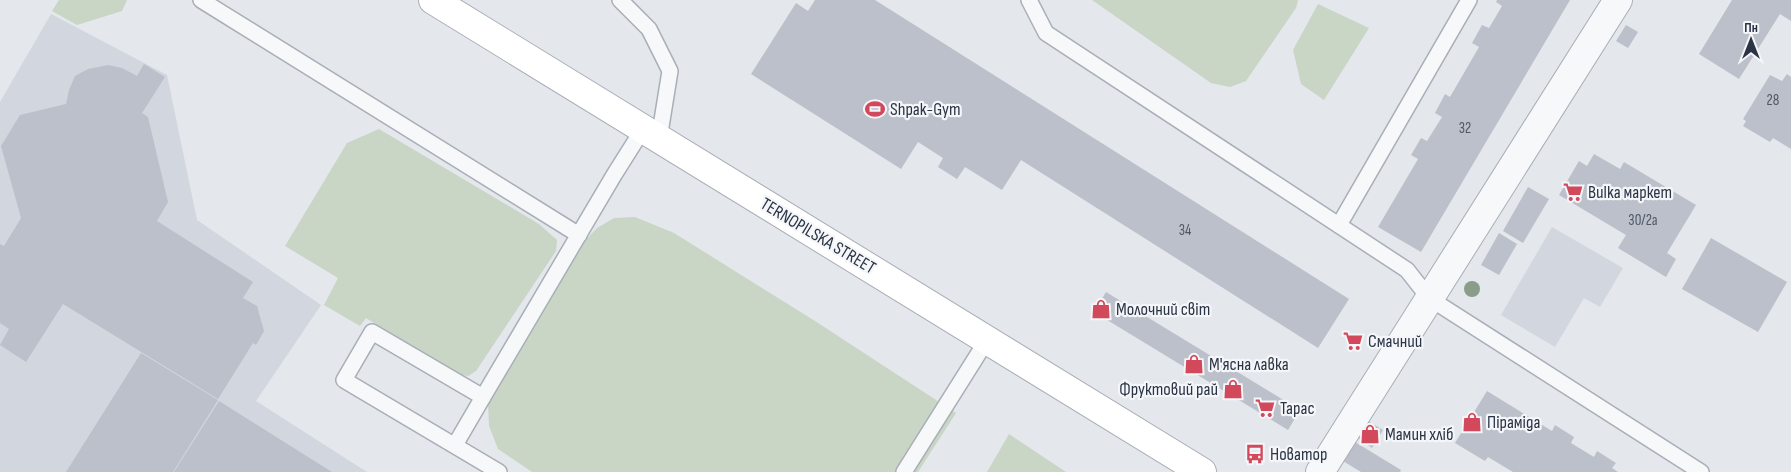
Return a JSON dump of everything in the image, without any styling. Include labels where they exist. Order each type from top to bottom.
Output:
[{"type":"main road","name":"TERNOPILSKA STREET","points":[[433,0],[1202,472]]},
{"type":"street","points":[[1320,472],[1618,0]]},
{"type":"lane","points":[[202,0],[579,235]]},
{"type":"lane","points":[[455,445],[579,235],[651,134],[670,71],[649,29],[620,0]]},
{"type":"lane","points":[[1029,0],[1046,33],[1407,270],[1429,298],[1701,472]]},
{"type":"lane","points":[[1338,225],[1468,0]]},
{"type":"lane","points":[[483,397],[372,332],[344,380],[499,472]]},
{"type":"lane","points":[[904,472],[987,340]]},
{"type":"shaded area","points":[[51,14],[167,75],[197,220],[321,305],[256,401],[367,472],[0,472],[0,102]]},
{"type":"shaded area","points":[[1552,227],[1623,268],[1600,307],[1584,298],[1555,347],[1501,315]]},
{"type":"green space","points":[[59,0],[127,0],[122,11],[77,25],[52,11]]},
{"type":"green space","points":[[1092,0],[1298,0],[1296,8],[1246,81],[1230,87],[1211,83]]},
{"type":"green space","points":[[1318,4],[1369,28],[1324,100],[1301,84],[1293,50]]},
{"type":"green space","points":[[379,129],[539,224],[557,240],[556,251],[476,371],[468,376],[456,374],[366,318],[360,326],[324,305],[338,278],[285,246],[347,143]]},
{"type":"green space","points":[[635,217],[674,233],[815,321],[956,413],[918,472],[532,472],[498,449],[489,426],[488,402],[580,246],[597,228],[614,218]]},
{"type":"green space","points":[[1009,434],[1066,472],[987,472]]},
{"type":"building","points":[[815,0],[875,0],[1349,299],[1318,348],[1021,160],[1002,190],[965,167],[957,179],[938,167],[943,158],[918,142],[901,169],[751,74],[796,3],[808,11]]},
{"type":"building","points":[[1497,0],[1570,0],[1421,252],[1378,227],[1418,159],[1411,155],[1421,138],[1427,141],[1442,117],[1435,113],[1445,94],[1450,97],[1479,47],[1472,43],[1482,25],[1489,28],[1502,6],[1496,2]]},
{"type":"building","points":[[1732,0],[1791,0],[1791,21],[1780,14],[1739,79],[1699,54]]},
{"type":"building","points":[[1626,25],[1638,32],[1628,48],[1616,41]]},
{"type":"building","points":[[144,64],[165,77],[142,113],[148,117],[168,202],[157,221],[253,282],[243,298],[257,306],[264,331],[256,345],[253,343],[218,399],[63,304],[26,362],[0,345],[9,329],[0,323],[0,244],[4,246],[21,218],[1,146],[20,115],[66,104],[75,76],[88,69],[108,65],[122,68],[137,76]]},
{"type":"building","points":[[1787,74],[1791,77],[1791,149],[1773,138],[1770,142],[1743,126],[1746,121],[1743,119],[1770,75],[1782,81]]},
{"type":"building","points":[[1594,154],[1620,169],[1624,162],[1696,205],[1667,253],[1676,259],[1666,277],[1618,248],[1626,235],[1559,195],[1579,161],[1587,166]]},
{"type":"building","points":[[1528,187],[1549,199],[1523,243],[1503,231]]},
{"type":"building","points":[[1499,233],[1517,244],[1499,275],[1481,265]]},
{"type":"building","points":[[1711,238],[1787,282],[1758,332],[1682,289]]},
{"type":"building","points":[[1106,292],[1300,410],[1288,430],[1094,312]]},
{"type":"building","points":[[141,353],[218,400],[173,472],[66,472]]},
{"type":"building","points":[[1487,391],[1552,431],[1555,425],[1574,437],[1571,443],[1594,457],[1597,451],[1616,463],[1612,468],[1618,472],[1513,472],[1488,457],[1485,461],[1455,443]]},
{"type":"building","points":[[219,401],[332,472],[174,472]]},
{"type":"building","points":[[1368,421],[1383,430],[1372,448],[1358,438]]},
{"type":"building","points":[[1355,442],[1401,470],[1400,472],[1361,472],[1343,461]]},
{"type":"place","name":"Shpak-Gym","points":[[875,109]]},
{"type":"place","name":"Bulka маркет","points":[[1573,192]]},
{"type":"place","name":"Молочний світ","points":[[1101,309]]},
{"type":"place","name":"Смачний","points":[[1353,341]]},
{"type":"place","name":"М'ясна лавка","points":[[1194,364]]},
{"type":"place","name":"Фруктовий рай","points":[[1233,389]]},
{"type":"place","name":"Тарас","points":[[1265,408]]},
{"type":"place","name":"Піраміда","points":[[1472,422]]},
{"type":"place","name":"Мамин хліб","points":[[1370,434]]},
{"type":"place","name":"Новатор","points":[[1255,454]]}]
